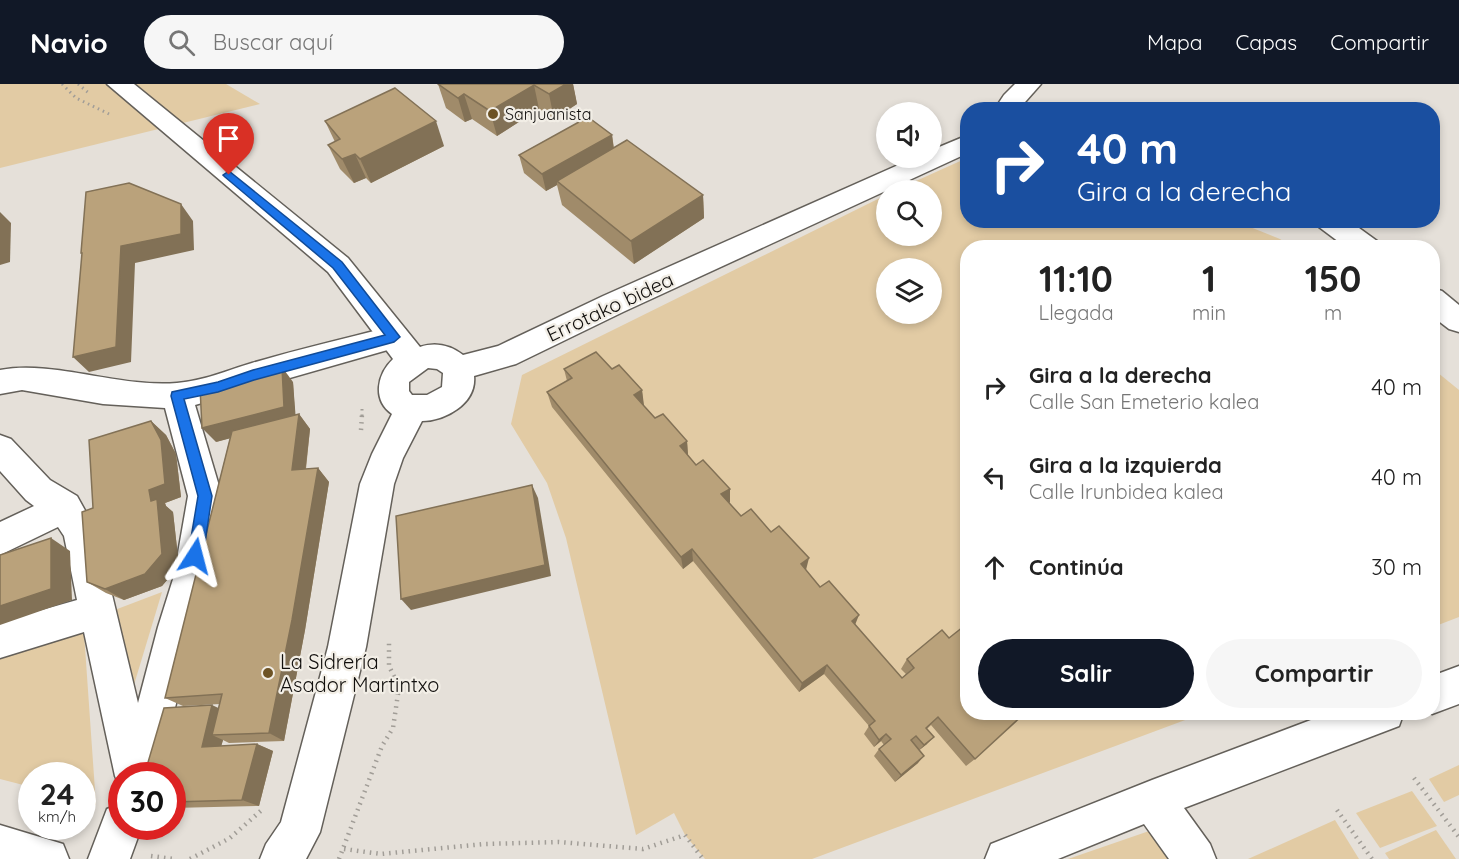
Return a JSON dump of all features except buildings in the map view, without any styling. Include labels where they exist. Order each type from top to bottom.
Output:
[{"type":"street","points":[[119,84],[338,265],[405,352],[415,360]]},
{"type":"street","points":[[1011,102],[1029,84]]},
{"type":"street","name":"Errotako bidea","points":[[458,368],[505,356],[960,147]]},
{"type":"street","points":[[1340,228],[1356,240]]},
{"type":"street","points":[[1440,306],[1459,321]]},
{"type":"street","points":[[0,382],[22,378],[103,392],[177,396],[218,387],[253,375],[394,337]]},
{"type":"street","points":[[430,356],[445,358],[458,368],[460,382],[455,392],[447,400],[424,409],[410,408],[394,396],[393,387],[396,375],[415,360],[430,356]]},
{"type":"street","points":[[141,762],[176,627],[192,576],[205,496],[177,396]]},
{"type":"street","points":[[282,859],[299,832],[338,681],[377,484],[388,454],[404,428],[410,408]]},
{"type":"street","points":[[0,448],[38,490],[65,507],[80,532],[134,762]]},
{"type":"street","points":[[0,539],[65,507]]},
{"type":"street","points":[[0,640],[98,611]]},
{"type":"street","points":[[1440,692],[1459,685]]},
{"type":"street","points":[[1011,858],[1152,800],[1365,720]]},
{"type":"street","points":[[1152,800],[1195,859]]},
{"type":"street","points":[[109,859],[116,840]]},
{"type":"street","points":[[0,846],[44,858]]},
{"type":"path","points":[[62,84],[76,98],[112,116]]},
{"type":"path","points":[[339,859],[382,746],[393,728],[399,687],[389,666],[388,636]]},
{"type":"path","points":[[1414,778],[1459,837]]},
{"type":"path","points":[[1337,810],[1372,859]]},
{"type":"path","points":[[344,849],[381,854],[484,844],[559,842],[643,849],[685,835],[703,859]]},
{"type":"shaded area","points":[[0,84],[226,84],[260,104],[0,168]]},
{"type":"shaded area","points":[[960,161],[960,228],[1252,228],[1281,240],[960,240],[960,720],[1185,720],[812,859],[705,859],[685,835],[674,813],[636,835],[566,538],[547,483],[511,424],[522,375],[876,200],[876,246],[942,246],[942,180],[918,180]]},
{"type":"shaded area","points":[[1440,375],[1459,390],[1459,617],[1440,624]]},
{"type":"shaded area","points":[[162,592],[130,698],[112,611]]},
{"type":"shaded area","points":[[84,633],[93,762],[18,762],[18,784],[0,779],[0,656]]},
{"type":"shaded area","points":[[1459,765],[1459,795],[1444,802],[1429,779]]},
{"type":"shaded area","points":[[1412,791],[1437,826],[1380,848],[1356,813]]},
{"type":"shaded area","points":[[1335,820],[1359,859],[1248,859]]},
{"type":"shaded area","points":[[1152,830],[1174,859],[1068,859]]},
{"type":"shaded area","points":[[1436,830],[1456,859],[1389,859],[1385,853]]},
{"type":"place","name":"Sanjuanista","points":[[493,114]]},
{"type":"place","name":"La Sidrería Asador Martintxo","points":[[268,673]]},
{"type":"route","points":[[195,556],[205,496],[177,396],[218,387],[253,375],[394,337],[338,265],[229,175]]}]
